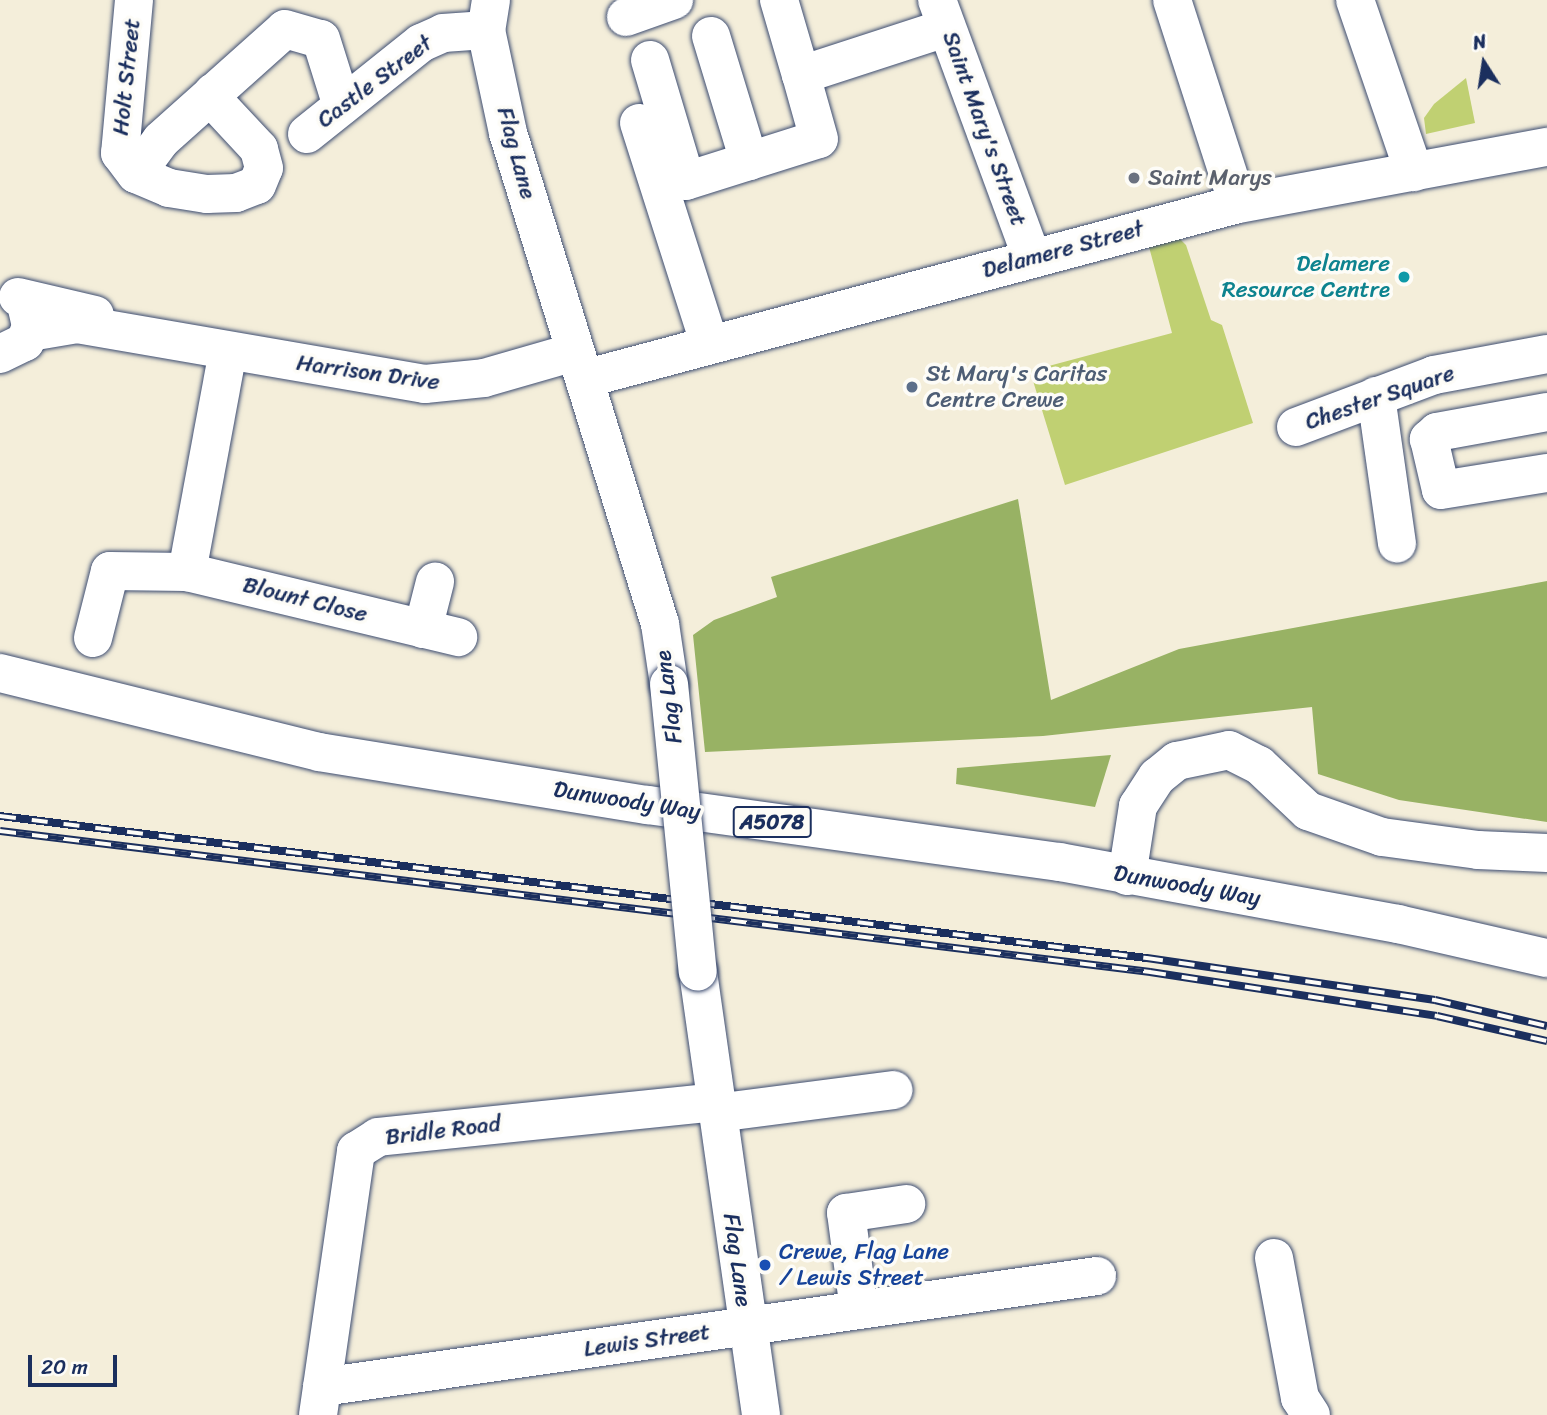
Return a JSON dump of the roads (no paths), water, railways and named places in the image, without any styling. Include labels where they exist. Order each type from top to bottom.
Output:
[{"type":"street","name":"Holt Street","points":[[128,164],[134,0]]},
{"type":"street","points":[[626,17],[674,0]]},
{"type":"street","points":[[650,60],[686,181],[820,139],[779,0]]},
{"type":"street","points":[[1172,0],[1238,204]]},
{"type":"street","points":[[1355,0],[1414,172]]},
{"type":"street","points":[[801,75],[941,14]]},
{"type":"street","name":"Saint Mary's Street","points":[[941,14],[1032,258]]},
{"type":"street","name":"Castle Street","points":[[307,134],[421,43],[489,15]]},
{"type":"street","name":"Flag Lane","points":[[489,15],[508,133],[660,624],[698,972],[746,1326],[761,1415]]},
{"type":"street","points":[[213,93],[217,104],[259,149],[264,168],[257,184],[236,193],[207,194],[169,188],[128,164],[161,140],[213,93],[285,29],[321,39],[342,106]]},
{"type":"street","points":[[711,36],[750,161]]},
{"type":"street","points":[[639,123],[710,345]]},
{"type":"street","name":"Delamere Street","points":[[579,365],[710,345],[1238,204],[1547,147]]},
{"type":"street","name":"Harrison Drive","points":[[12,319],[78,310],[161,336],[228,351],[450,385],[579,365]]},
{"type":"street","points":[[187,572],[228,351]]},
{"type":"street","name":"Chester Square","points":[[1296,427],[1434,375],[1547,354]]},
{"type":"street","points":[[1376,396],[1397,544]]},
{"type":"street","points":[[1547,412],[1437,432],[1429,439],[1441,490],[1547,473]]},
{"type":"street","name":"Blount Close","points":[[93,638],[110,570],[187,572],[441,633],[435,582]]},
{"type":"street","name":"Dunwoody Way","points":[[0,673],[319,752],[1127,876],[1398,924],[1547,958]]},
{"type":"street","points":[[1127,876],[1138,806],[1157,777],[1177,761],[1229,750],[1259,765],[1308,811],[1382,837],[1478,850],[1547,853]]},
{"type":"street","name":"Bridle Road","points":[[320,1401],[351,1163],[356,1151],[366,1143],[378,1137],[894,1090]]},
{"type":"street","points":[[859,1310],[846,1213],[906,1204]]},
{"type":"street","points":[[1274,1258],[1300,1398],[1311,1415]]},
{"type":"street","name":"Lewis Street","points":[[320,1401],[746,1326],[1097,1276]]},
{"type":"railway","points":[[0,816],[1147,958],[1435,1000],[1547,1026]]},
{"type":"railway","points":[[0,831],[1150,972],[1437,1016],[1547,1041]]},
{"type":"place","name":"Saint Marys","points":[[1134,178]]},
{"type":"place","name":"Delamere Resource Centre","points":[[1404,277]]},
{"type":"place","name":"St Mary's Caritas Centre Crewe","points":[[912,387]]},
{"type":"place","name":"Crewe, Flag Lane / Lewis Street","points":[[765,1265]]}]
